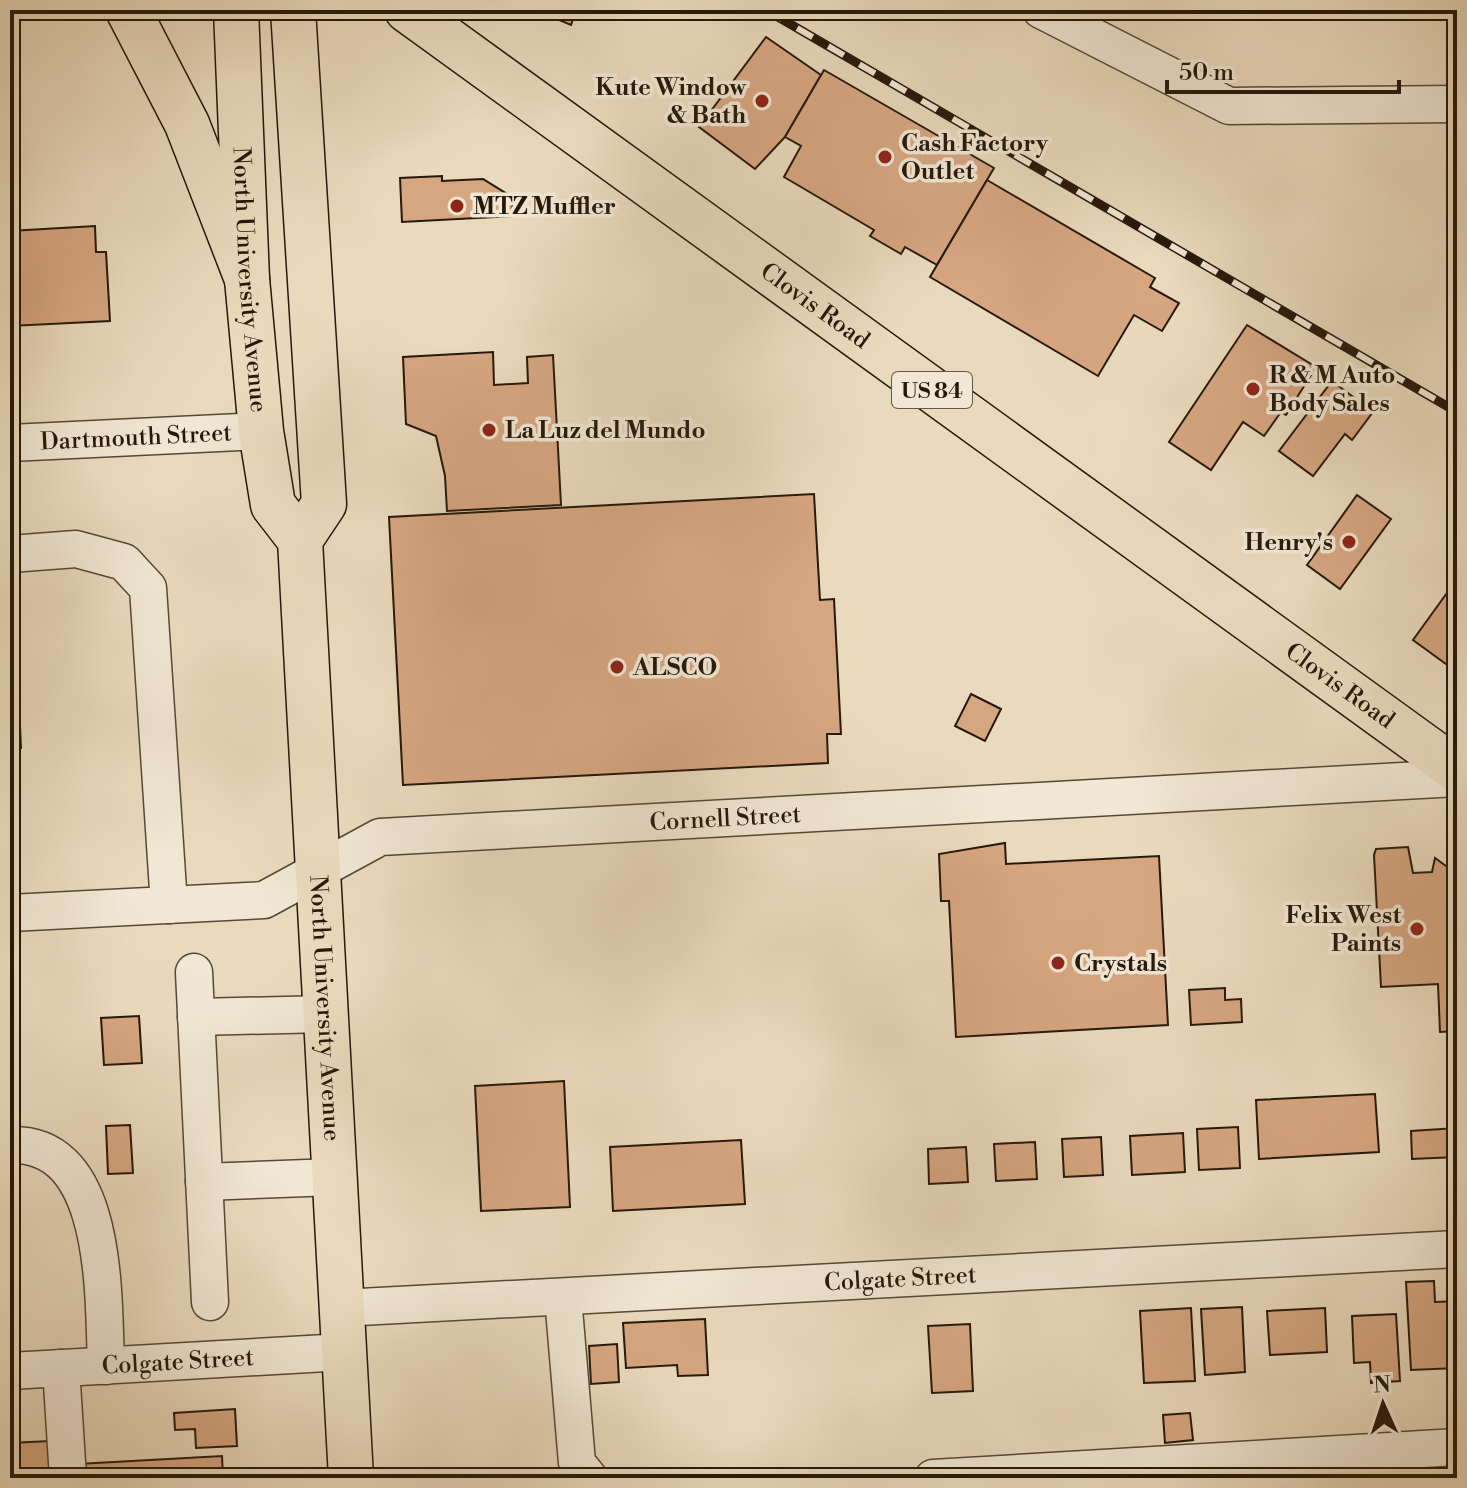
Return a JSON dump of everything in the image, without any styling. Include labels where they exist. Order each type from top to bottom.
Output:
[{"type":"main road","points":[[128,10],[187,124],[247,279]]},
{"type":"main road","name":"North University Avenue","points":[[236,10],[247,279],[261,431],[273,505],[300,540],[351,1478]]},
{"type":"main road","points":[[293,10],[324,504],[300,540]]},
{"type":"main road","name":"Clovis Road","points":[[407,10],[1457,770]]},
{"type":"street","points":[[1041,10],[1229,106],[1457,104]]},
{"type":"street","name":"Dartmouth Street","points":[[10,443],[261,431]]},
{"type":"street","points":[[10,554],[76,549],[124,562],[148,588],[169,905]]},
{"type":"street","name":"Cornell Street","points":[[10,913],[264,900],[380,837],[1457,778]]},
{"type":"street","points":[[194,972],[210,1302]]},
{"type":"street","points":[[196,1017],[326,1014]]},
{"type":"street","points":[[10,1145],[49,1152],[73,1175],[93,1215],[103,1291],[106,1366]]},
{"type":"street","points":[[204,1182],[334,1177]]},
{"type":"street","name":"Colgate Street","points":[[341,1308],[1457,1249]]},
{"type":"street","points":[[563,1297],[577,1463],[589,1478]]},
{"type":"street","name":"Colgate Street","points":[[10,1371],[344,1352]]},
{"type":"street","points":[[61,1368],[68,1478]]},
{"type":"street","points":[[933,1478],[1457,1447]]},
{"type":"building","points":[[535,10],[576,10],[571,25]]},
{"type":"building","name":"Kute Window & Bath","points":[[766,37],[821,75],[785,137],[755,169],[699,127]]},
{"type":"building","name":"Cash Factory Outlet","points":[[824,70],[994,168],[937,265],[905,247],[901,254],[870,236],[874,230],[784,177],[801,146],[785,137]]},
{"type":"building","name":"MTZ Muffler","points":[[442,176],[442,181],[483,179],[512,197],[513,216],[402,222],[400,178]]},
{"type":"building","points":[[987,180],[1155,278],[1150,287],[1179,303],[1162,331],[1134,315],[1098,376],[930,277]]},
{"type":"building","points":[[95,226],[96,252],[106,252],[110,321],[10,326],[10,231]]},
{"type":"building","name":"R & M Auto Body Sales","points":[[1247,325],[1316,367],[1286,415],[1281,412],[1264,436],[1243,422],[1211,470],[1169,442]]},
{"type":"building","name":"La Luz del Mundo","points":[[493,352],[494,385],[528,383],[527,357],[553,355],[561,505],[447,511],[445,476],[436,436],[406,424],[403,357]]},
{"type":"building","points":[[1332,381],[1373,412],[1352,440],[1345,434],[1313,476],[1279,451]]},
{"type":"building","name":"ALSCO","points":[[814,494],[820,600],[834,599],[841,734],[827,734],[828,763],[403,785],[389,517]]},
{"type":"building","name":"Henry's","points":[[1357,495],[1391,519],[1340,589],[1307,565]]},
{"type":"building","points":[[1457,579],[1457,672],[1413,640]]},
{"type":"building","points":[[18,681],[21,748],[10,748],[10,682]]},
{"type":"building","points":[[971,694],[1001,709],[985,741],[955,726]]},
{"type":"building","name":"Crystals","points":[[1005,843],[1006,864],[1159,856],[1168,1025],[956,1037],[949,901],[941,901],[939,854]]},
{"type":"building","name":"Felix West Paints","points":[[1408,847],[1413,873],[1432,872],[1435,858],[1457,874],[1457,1031],[1440,1032],[1438,984],[1381,987],[1374,855],[1376,849]]},
{"type":"building","points":[[1225,988],[1225,1000],[1241,999],[1242,1022],[1191,1025],[1189,990]]},
{"type":"building","points":[[139,1016],[142,1063],[104,1065],[101,1018]]},
{"type":"building","points":[[564,1081],[570,1207],[481,1211],[475,1086]]},
{"type":"building","points":[[1375,1094],[1379,1152],[1259,1159],[1256,1100]]},
{"type":"building","points":[[130,1125],[133,1173],[108,1174],[106,1126]]},
{"type":"building","points":[[1238,1127],[1240,1168],[1199,1170],[1197,1129]]},
{"type":"building","points":[[1457,1128],[1457,1157],[1412,1159],[1411,1131]]},
{"type":"building","points":[[1183,1133],[1185,1172],[1132,1175],[1130,1136]]},
{"type":"building","points":[[1101,1137],[1103,1175],[1064,1177],[1062,1139]]},
{"type":"building","points":[[741,1140],[745,1204],[613,1211],[610,1147]]},
{"type":"building","points":[[1035,1142],[1037,1179],[996,1181],[994,1144]]},
{"type":"building","points":[[966,1147],[968,1182],[929,1184],[928,1149]]},
{"type":"building","points":[[1434,1281],[1435,1302],[1457,1301],[1457,1368],[1411,1370],[1406,1282]]},
{"type":"building","points":[[1242,1307],[1245,1372],[1205,1375],[1201,1309]]},
{"type":"building","points":[[1191,1308],[1195,1381],[1144,1383],[1140,1311]]},
{"type":"building","points":[[1325,1308],[1327,1352],[1270,1355],[1267,1311]]},
{"type":"building","points":[[1396,1314],[1400,1381],[1371,1383],[1370,1362],[1354,1363],[1352,1316]]},
{"type":"building","points":[[705,1319],[708,1375],[678,1376],[677,1365],[626,1368],[623,1323]]},
{"type":"building","points":[[970,1324],[973,1391],[932,1393],[928,1326]]},
{"type":"building","points":[[617,1344],[619,1382],[591,1384],[589,1346]]},
{"type":"building","points":[[235,1409],[237,1446],[196,1448],[195,1429],[175,1430],[174,1413]]},
{"type":"building","points":[[1190,1413],[1193,1440],[1165,1443],[1163,1415]]},
{"type":"building","points":[[50,1441],[52,1478],[10,1478],[10,1443]]},
{"type":"building","points":[[222,1456],[223,1478],[79,1478],[78,1464]]},
{"type":"railway","points":[[766,10],[1457,412]]},
{"type":"place","name":"Kute Window & Bath","points":[[762,101]]},
{"type":"place","name":"Cash Factory Outlet","points":[[885,157]]},
{"type":"place","name":"MTZ Muffler","points":[[457,206]]},
{"type":"place","name":"R & M Auto Body Sales","points":[[1253,389]]},
{"type":"place","name":"La Luz del Mundo","points":[[489,430]]},
{"type":"place","name":"Henry's","points":[[1349,542]]},
{"type":"place","name":"ALSCO","points":[[617,667]]},
{"type":"place","name":"Felix West Paints","points":[[1417,929]]},
{"type":"place","name":"Crystals","points":[[1058,963]]}]
